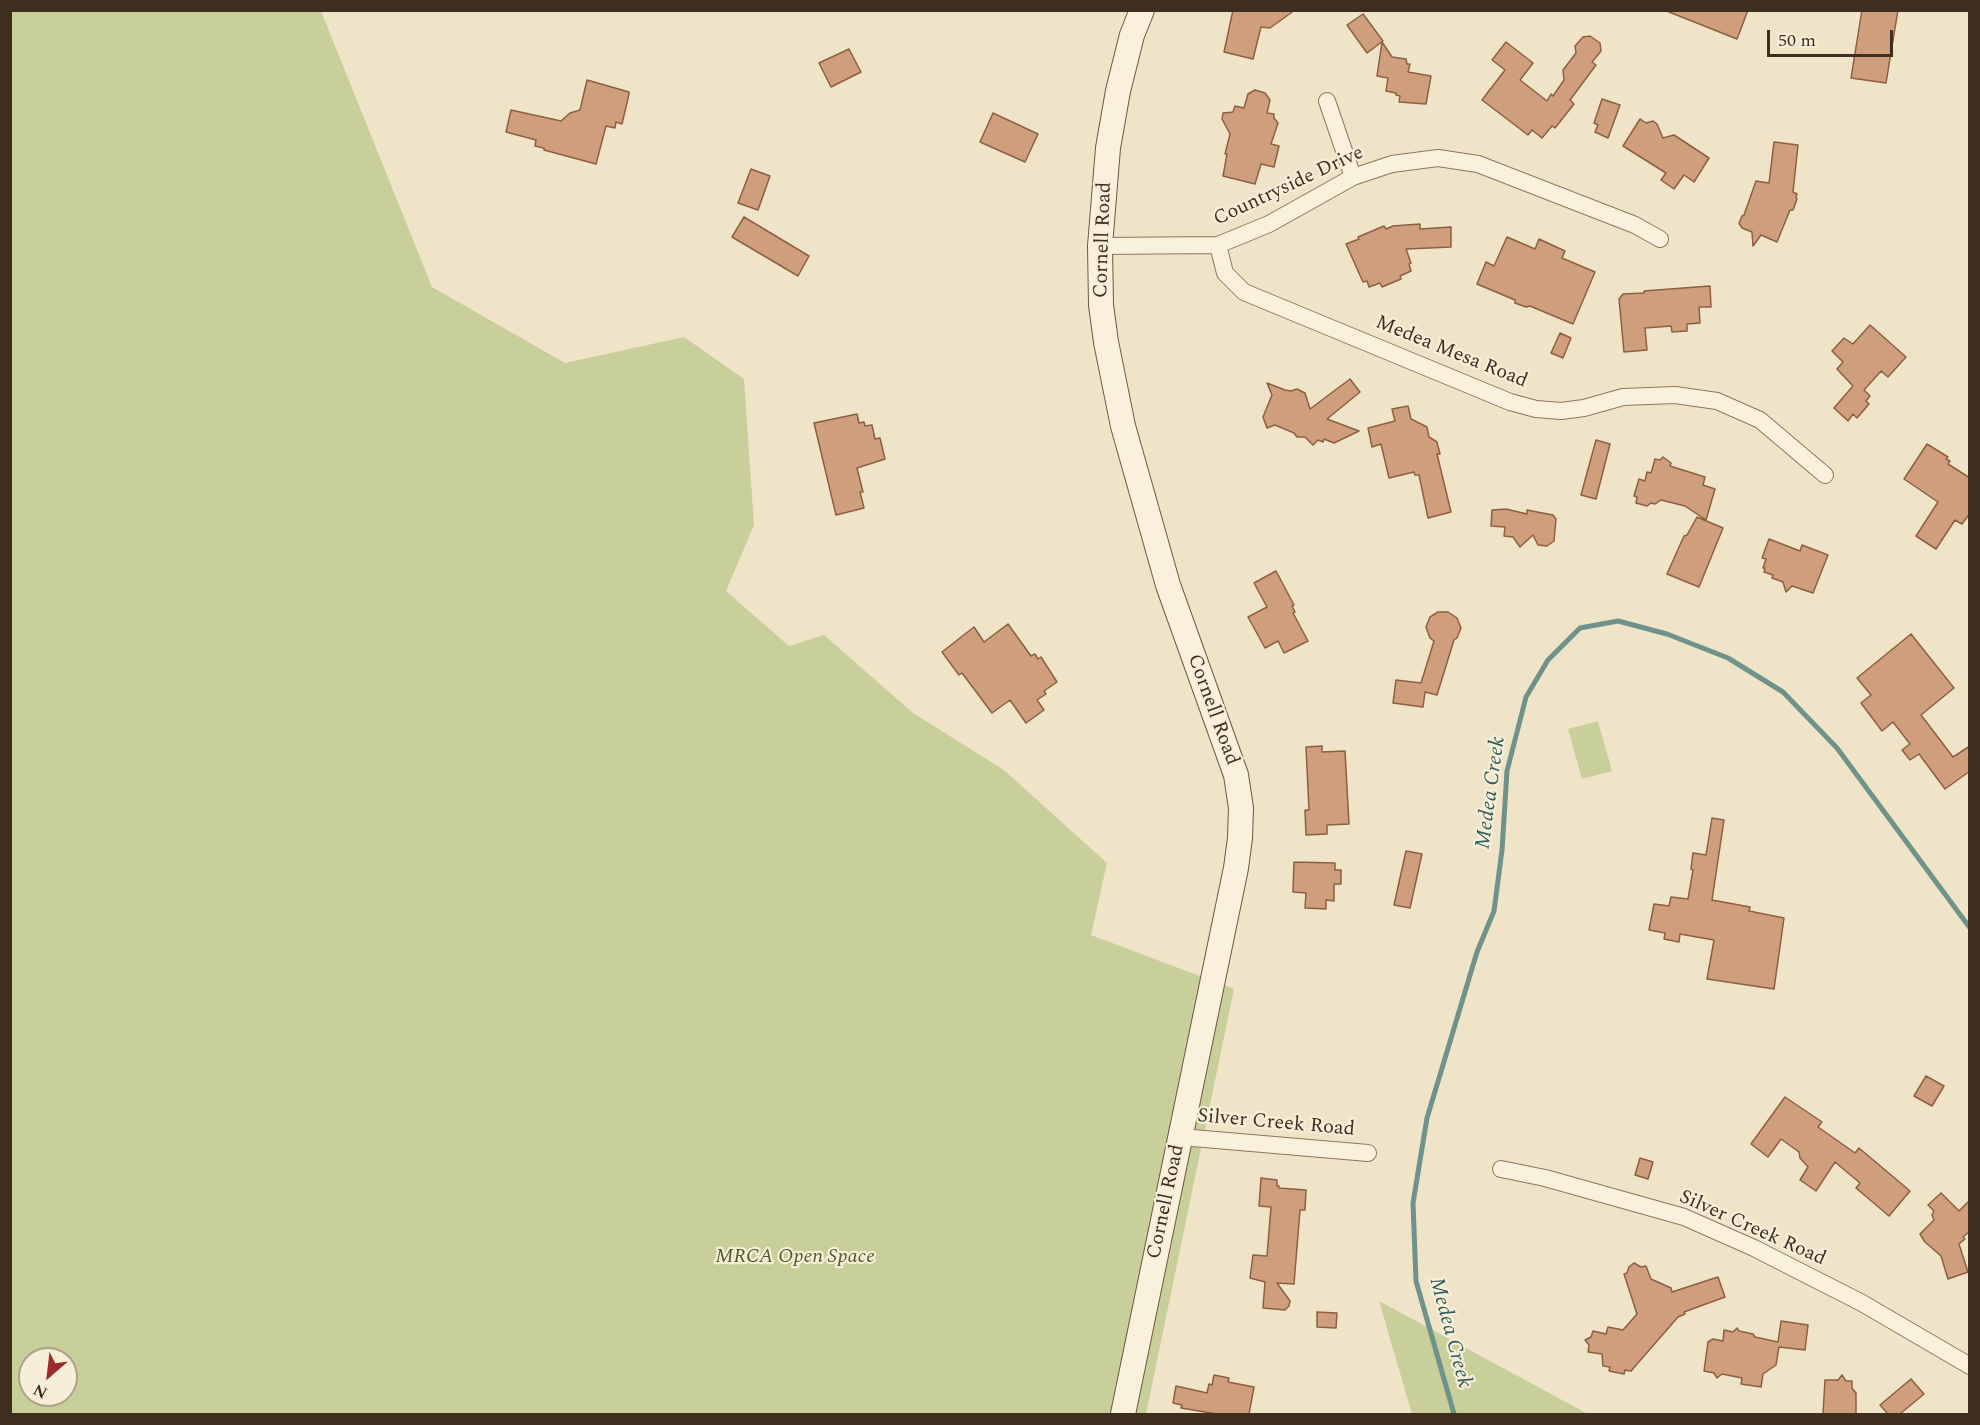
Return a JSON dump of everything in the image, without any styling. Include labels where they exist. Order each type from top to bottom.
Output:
[{"type":"main road","name":"Cornell Road","points":[[1123,1414],[1236,868],[1241,808],[1236,775],[1168,585],[1123,426],[1101,305],[1100,246],[1108,148],[1132,35],[1142,10]]},
{"type":"street","points":[[1327,101],[1353,177]]},
{"type":"street","name":"Countryside Drive","points":[[1100,246],[1218,245],[1269,224],[1353,177],[1392,164],[1438,158],[1478,164],[1635,225],[1660,239]]},
{"type":"street","name":"Medea Mesa Road","points":[[1218,245],[1224,273],[1244,292],[1510,402],[1536,409],[1561,411],[1584,408],[1623,397],[1675,395],[1717,401],[1760,420],[1825,475]]},
{"type":"street","name":"Silver Creek Road","points":[[1181,1137],[1368,1153]]},
{"type":"street","name":"Silver Creek Road","points":[[1501,1169],[1545,1178],[1684,1218],[1754,1248],[1862,1303],[1970,1366]]},
{"type":"green space","name":"MRCA Open Space","points":[[10,11],[321,11],[432,287],[565,363],[684,337],[744,379],[754,525],[726,591],[789,646],[824,635],[913,713],[1004,770],[1107,863],[1091,935],[1234,989],[1146,1414],[11,1414]]},
{"type":"green space","points":[[1598,721],[1612,771],[1582,779],[1568,729]]},
{"type":"green space","points":[[1379,1301],[1588,1414],[1412,1414]]},
{"type":"building","points":[[1233,10],[1295,10],[1270,28],[1261,27],[1253,59],[1224,52]]},
{"type":"building","points":[[1664,10],[1748,10],[1737,39]]},
{"type":"building","points":[[1862,10],[1898,10],[1886,83],[1851,78]]},
{"type":"building","points":[[1363,14],[1383,41],[1367,53],[1347,25]]},
{"type":"building","points":[[1590,36],[1600,43],[1601,51],[1592,62],[1596,65],[1570,100],[1574,104],[1555,128],[1552,126],[1542,138],[1532,130],[1528,135],[1482,100],[1505,70],[1492,60],[1506,42],[1533,63],[1520,80],[1547,101],[1564,80],[1563,70],[1576,53],[1575,46],[1583,37]]},
{"type":"building","points":[[1382,42],[1392,57],[1406,59],[1407,64],[1410,64],[1408,72],[1431,76],[1426,104],[1399,102],[1400,96],[1386,91],[1388,78],[1377,76]]},
{"type":"building","points":[[849,49],[861,72],[831,87],[819,63]]},
{"type":"building","points":[[587,80],[629,92],[622,124],[616,122],[615,128],[606,126],[596,164],[544,150],[544,148],[535,146],[536,140],[506,132],[511,110],[561,121],[570,113],[580,110]]},
{"type":"building","points":[[1255,90],[1265,93],[1270,100],[1267,113],[1274,114],[1278,123],[1271,144],[1279,146],[1274,167],[1261,164],[1255,184],[1223,176],[1230,134],[1222,119],[1223,113],[1233,112],[1235,106],[1244,108],[1248,94]]},
{"type":"building","points":[[1602,99],[1620,105],[1608,138],[1595,132],[1598,125],[1594,123]]},
{"type":"building","points":[[993,113],[1038,134],[1025,162],[980,142]]},
{"type":"building","points":[[1640,119],[1646,123],[1653,121],[1657,124],[1663,138],[1674,135],[1709,158],[1694,182],[1684,175],[1674,189],[1661,180],[1666,173],[1623,146]]},
{"type":"building","points":[[1774,142],[1798,145],[1793,192],[1797,194],[1797,199],[1777,242],[1761,235],[1753,246],[1752,232],[1742,228],[1739,223],[1756,181],[1769,183]]},
{"type":"building","points":[[751,169],[770,176],[758,210],[738,203]]},
{"type":"building","points":[[744,217],[809,256],[798,276],[732,237]]},
{"type":"building","points":[[1420,224],[1420,229],[1451,227],[1451,247],[1406,249],[1411,271],[1400,276],[1401,279],[1382,287],[1380,283],[1369,287],[1367,281],[1363,282],[1346,244],[1384,226],[1386,229],[1393,226]]},
{"type":"building","points":[[1507,237],[1535,249],[1539,239],[1565,251],[1562,258],[1595,272],[1573,324],[1530,306],[1515,303],[1515,300],[1477,284],[1486,262],[1494,266]]},
{"type":"building","points":[[1710,286],[1711,307],[1699,307],[1700,323],[1687,324],[1687,331],[1672,332],[1671,326],[1645,328],[1647,350],[1624,352],[1619,299],[1623,294]]},
{"type":"building","points":[[1870,325],[1906,357],[1888,377],[1881,371],[1864,390],[1870,396],[1866,401],[1869,404],[1857,418],[1853,414],[1848,421],[1834,408],[1853,386],[1837,369],[1843,362],[1832,351],[1844,338],[1853,344]]},
{"type":"building","points":[[1560,333],[1571,338],[1563,358],[1551,353]]},
{"type":"building","points":[[1350,379],[1360,392],[1327,419],[1359,431],[1334,443],[1324,439],[1323,442],[1318,440],[1313,445],[1305,437],[1297,437],[1294,433],[1275,425],[1267,428],[1263,417],[1272,395],[1267,383],[1285,390],[1297,389],[1305,393],[1310,409]]},
{"type":"building","points":[[1408,406],[1411,419],[1427,427],[1429,437],[1437,442],[1440,454],[1437,454],[1451,512],[1428,518],[1419,475],[1415,475],[1414,472],[1389,478],[1381,444],[1372,447],[1368,428],[1395,421],[1392,409]]},
{"type":"building","points":[[857,414],[859,423],[864,422],[865,426],[872,425],[875,439],[880,438],[885,459],[857,468],[864,508],[836,515],[814,423]]},
{"type":"building","points":[[1596,440],[1610,444],[1596,499],[1581,495]]},
{"type":"building","points":[[1927,444],[1948,457],[1946,459],[1950,461],[1948,464],[1970,478],[1970,513],[1962,524],[1955,520],[1936,549],[1916,536],[1938,502],[1904,479]]},
{"type":"building","points":[[1663,457],[1671,463],[1670,466],[1705,477],[1703,485],[1715,489],[1706,520],[1685,506],[1661,500],[1647,506],[1636,503],[1637,497],[1634,496],[1639,479],[1645,481],[1647,472],[1651,473],[1655,459],[1660,460]]},
{"type":"building","points":[[1506,509],[1527,514],[1527,510],[1553,515],[1556,519],[1554,541],[1547,546],[1538,545],[1533,535],[1520,547],[1513,537],[1504,536],[1505,527],[1491,526],[1492,510]]},
{"type":"building","points":[[1697,517],[1723,528],[1699,587],[1667,574],[1684,536],[1687,535]]},
{"type":"building","points":[[1769,539],[1800,551],[1802,545],[1828,555],[1813,593],[1792,586],[1786,592],[1783,582],[1764,572],[1766,559],[1762,558]]},
{"type":"building","points":[[1276,571],[1294,605],[1292,606],[1295,612],[1293,613],[1308,641],[1284,653],[1278,641],[1265,648],[1248,617],[1267,607],[1254,583]]},
{"type":"building","points":[[1438,612],[1448,612],[1457,618],[1461,628],[1454,640],[1437,695],[1425,692],[1423,707],[1393,703],[1396,680],[1421,683],[1434,641],[1430,638],[1426,627],[1430,617]]},
{"type":"building","points":[[1008,624],[1031,656],[1035,654],[1038,659],[1041,657],[1057,682],[1044,691],[1046,694],[1037,700],[1044,710],[1026,723],[1010,700],[992,713],[962,673],[959,675],[942,652],[974,627],[984,642]]},
{"type":"building","points":[[1911,634],[1954,688],[1921,715],[1953,757],[1970,746],[1970,771],[1945,789],[1919,754],[1910,760],[1902,750],[1910,744],[1893,722],[1882,731],[1861,703],[1871,695],[1857,678]]},
{"type":"building","points":[[1322,746],[1322,752],[1345,751],[1349,824],[1327,825],[1327,834],[1306,835],[1305,810],[1309,810],[1306,747]]},
{"type":"building","points":[[1712,818],[1724,820],[1712,900],[1750,907],[1749,911],[1784,918],[1774,989],[1707,979],[1714,940],[1680,934],[1679,942],[1664,939],[1665,933],[1649,930],[1654,904],[1669,906],[1671,897],[1688,899],[1693,870],[1691,869],[1693,853],[1706,855]]},
{"type":"building","points":[[1406,851],[1422,854],[1410,908],[1394,905]]},
{"type":"building","points":[[1294,862],[1335,863],[1335,870],[1341,870],[1341,884],[1334,884],[1334,901],[1326,900],[1326,909],[1305,908],[1306,893],[1293,892]]},
{"type":"building","points":[[1926,1076],[1944,1086],[1932,1106],[1914,1096]]},
{"type":"building","points":[[1785,1097],[1822,1122],[1818,1127],[1855,1153],[1859,1148],[1910,1191],[1889,1216],[1856,1188],[1860,1183],[1835,1162],[1816,1191],[1800,1180],[1808,1167],[1800,1158],[1799,1152],[1781,1139],[1768,1157],[1751,1144]]},
{"type":"building","points":[[1640,1158],[1653,1162],[1648,1179],[1635,1175]]},
{"type":"building","points":[[1261,1178],[1277,1180],[1279,1188],[1306,1190],[1305,1210],[1300,1210],[1294,1284],[1277,1283],[1290,1301],[1285,1310],[1263,1308],[1265,1282],[1250,1278],[1253,1255],[1267,1256],[1271,1207],[1259,1206]]},
{"type":"building","points":[[1941,1193],[1959,1211],[1970,1200],[1970,1231],[1959,1244],[1968,1272],[1948,1279],[1941,1256],[1925,1242],[1920,1234],[1934,1220],[1932,1215],[1934,1211],[1928,1205]]},
{"type":"building","points":[[1634,1263],[1641,1267],[1646,1266],[1651,1279],[1671,1288],[1672,1292],[1718,1277],[1725,1297],[1684,1312],[1685,1314],[1678,1317],[1631,1371],[1625,1370],[1624,1374],[1609,1371],[1610,1367],[1603,1366],[1602,1354],[1588,1352],[1589,1345],[1585,1340],[1591,1337],[1593,1331],[1606,1334],[1608,1327],[1623,1330],[1637,1314],[1624,1274]]},
{"type":"building","points":[[1317,1312],[1337,1313],[1336,1328],[1317,1327]]},
{"type":"building","points":[[1781,1321],[1808,1325],[1805,1350],[1779,1347],[1776,1365],[1763,1374],[1761,1387],[1741,1384],[1742,1378],[1722,1374],[1717,1378],[1714,1373],[1704,1371],[1708,1342],[1713,1339],[1723,1341],[1724,1330],[1733,1332],[1737,1328],[1755,1337],[1778,1342]]},
{"type":"building","points":[[1214,1375],[1229,1378],[1228,1382],[1254,1387],[1249,1414],[1217,1414],[1181,1408],[1182,1405],[1173,1403],[1176,1386],[1207,1393]]},
{"type":"building","points":[[1842,1375],[1846,1381],[1852,1381],[1852,1388],[1856,1393],[1856,1414],[1823,1414],[1825,1380],[1838,1380]]},
{"type":"building","points":[[1911,1379],[1924,1394],[1900,1414],[1888,1414],[1880,1405]]},
{"type":"waterway","name":"Medea Creek","points":[[1454,1414],[1416,1281],[1413,1203],[1427,1118],[1477,952],[1494,911],[1502,850],[1507,771],[1526,697],[1548,660],[1580,628],[1618,621],[1667,634],[1728,658],[1783,692],[1837,748],[1970,928]]}]
